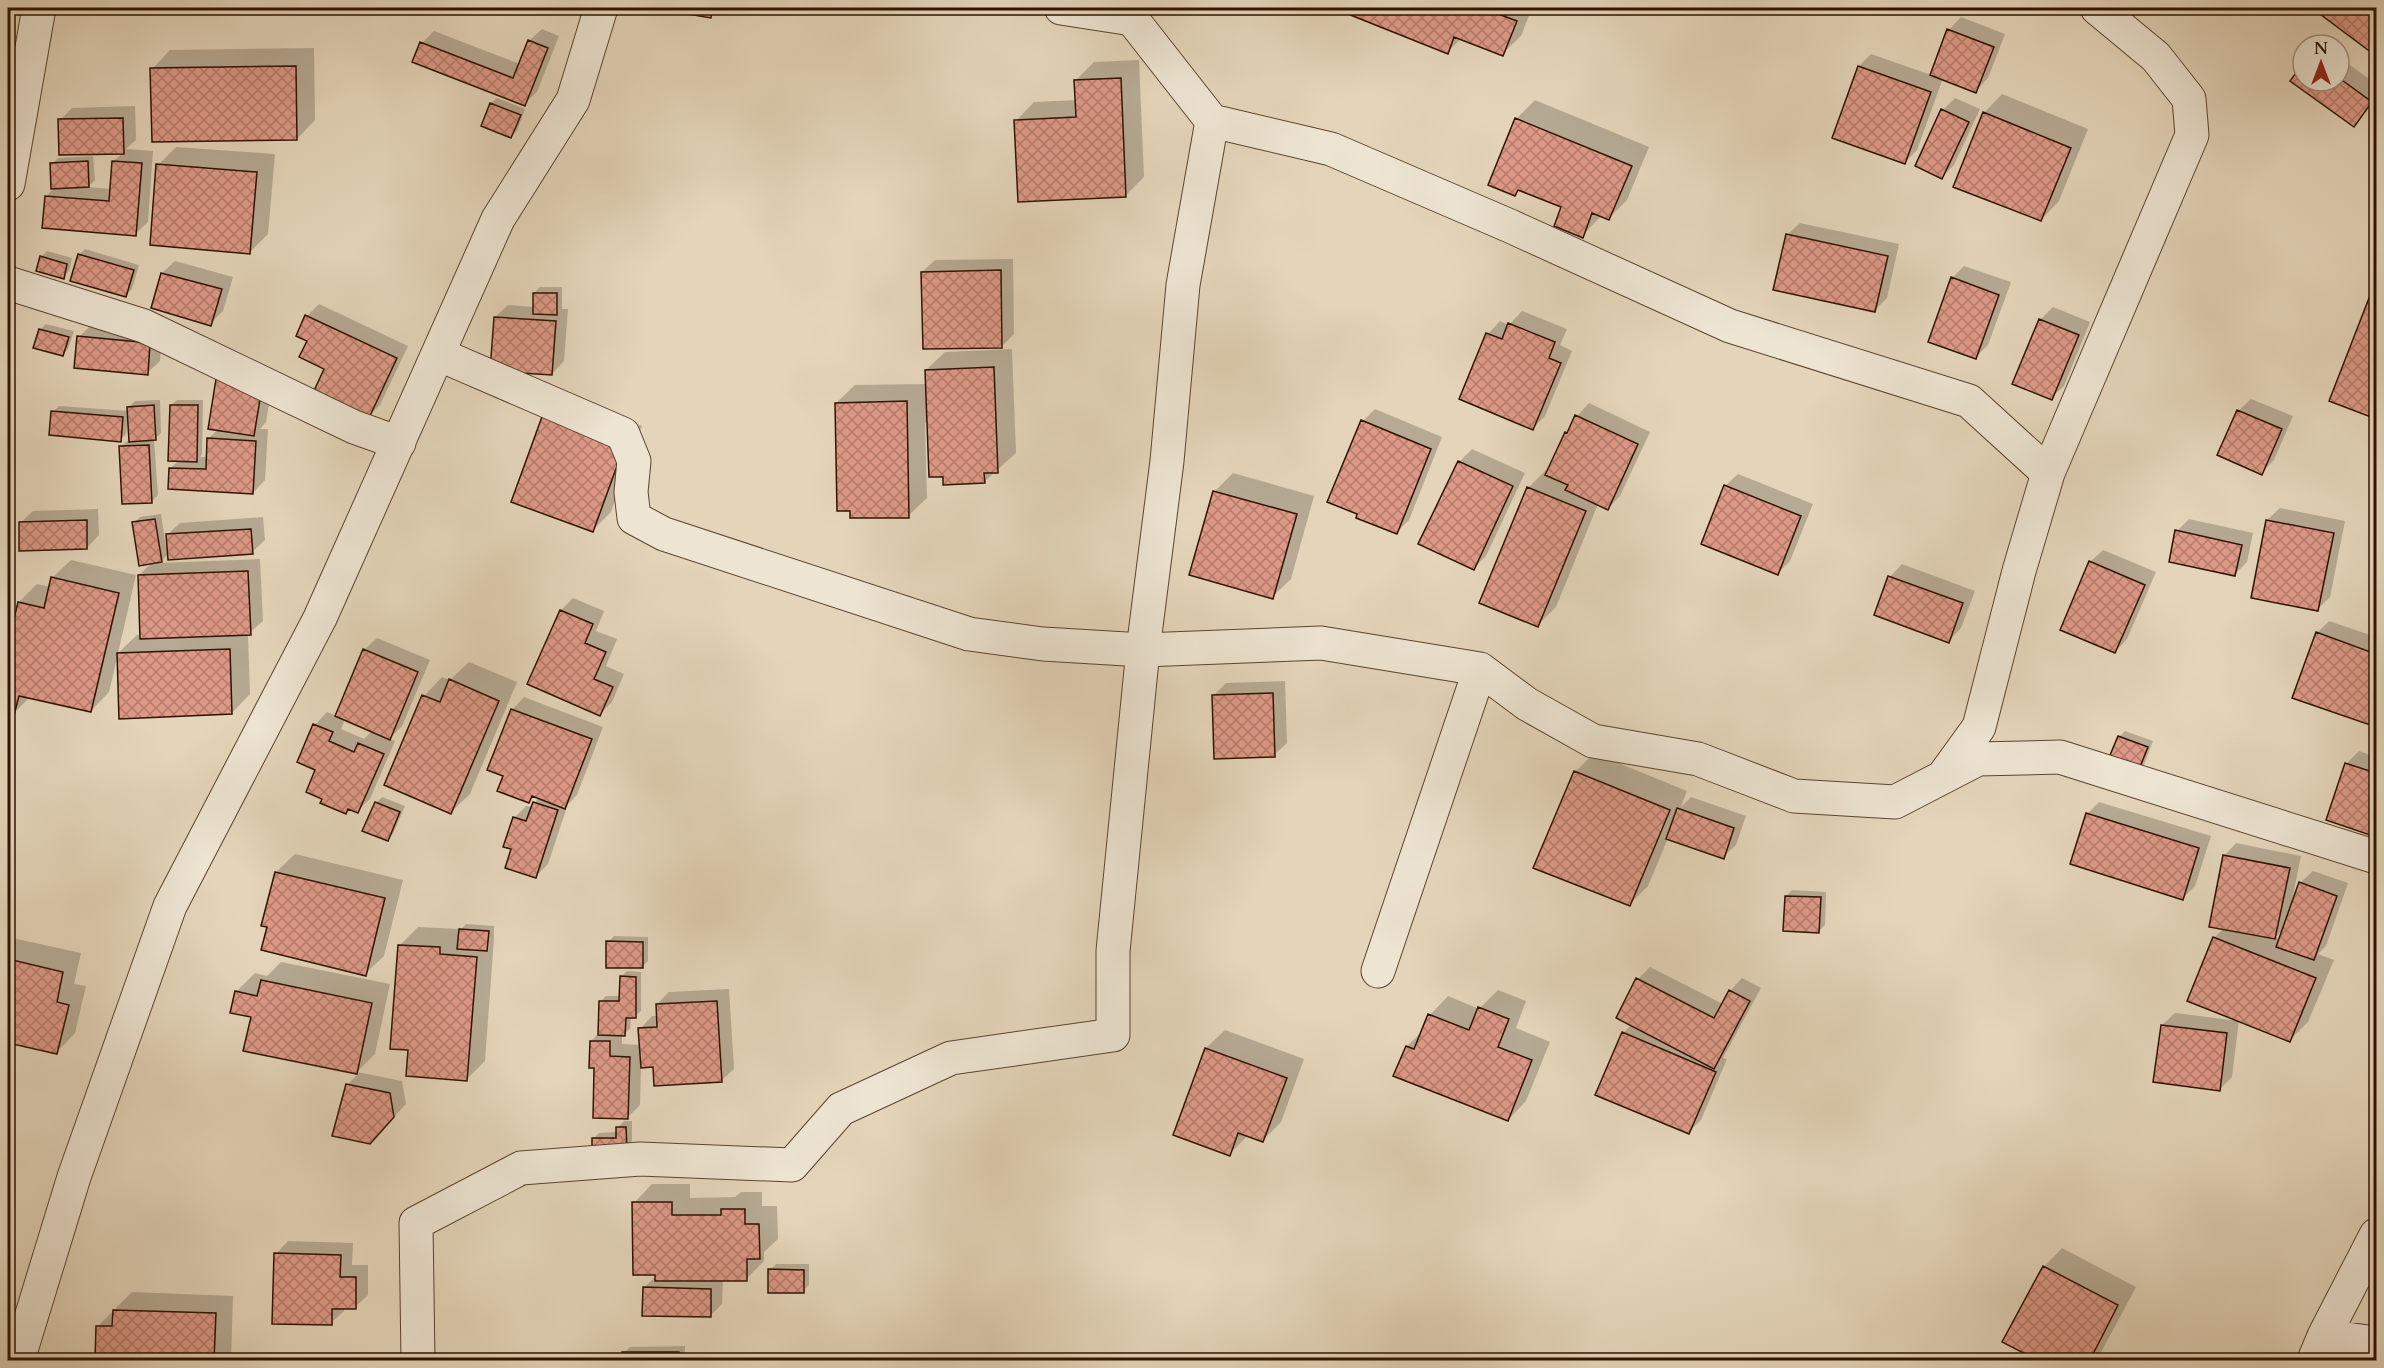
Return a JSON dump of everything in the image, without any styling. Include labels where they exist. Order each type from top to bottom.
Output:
[{"type":"street","points":[[8,184],[39,8]]},
{"type":"street","points":[[18,1360],[74,1177],[170,906],[320,618],[498,219],[573,100],[601,8]]},
{"type":"street","points":[[1061,8],[1132,19],[1212,121],[1331,149],[1730,326],[1969,401],[2048,473]]},
{"type":"street","points":[[1943,777],[1979,727],[2019,571],[2048,473],[2192,135],[2189,99],[2156,57],[2097,8]]},
{"type":"street","points":[[418,1360],[416,1223],[521,1168],[640,1159],[792,1165],[841,1109],[951,1058],[1113,1035],[1113,951],[1143,650],[1167,461],[1183,285],[1212,121]]},
{"type":"street","points":[[8,283],[144,326],[354,427],[399,443]]},
{"type":"street","points":[[438,354],[623,434],[634,460],[631,492],[634,518],[664,534],[969,634],[1043,644],[1143,650],[1322,643],[1480,669],[1527,704],[1593,741],[1698,759],[1794,796],[1895,802],[1978,759],[2060,757],[2376,857]]},
{"type":"street","points":[[1378,971],[1480,669]]},
{"type":"street","points":[[2319,1348],[2376,1235]]},
{"type":"street","points":[[2319,1348],[2376,1343]]},
{"type":"building","points":[[682,8],[712,8],[711,18],[681,13]]},
{"type":"building","points":[[1339,8],[1482,8],[1517,21],[1503,56],[1454,37],[1448,54],[1338,10]]},
{"type":"building","points":[[2324,8],[2376,8],[2376,56],[2351,37],[2351,33],[2345,33],[2320,14]]},
{"type":"building","points":[[1947,29],[1994,47],[1976,93],[1930,75]]},
{"type":"building","points":[[528,40],[548,48],[525,106],[412,62],[420,42],[513,78]]},
{"type":"building","points":[[296,66],[297,140],[152,142],[150,68]]},
{"type":"building","points":[[1858,66],[1931,92],[1905,164],[1832,138]]},
{"type":"building","points":[[1121,78],[1126,197],[1018,202],[1014,120],[1076,117],[1074,80]]},
{"type":"building","points":[[2351,87],[2372,102],[2354,127],[2307,93],[2351,93]]},
{"type":"building","points":[[490,103],[521,115],[511,138],[481,126]]},
{"type":"building","points":[[1941,109],[1969,122],[1942,179],[1915,166]]},
{"type":"building","points":[[1983,112],[2071,148],[2041,221],[1953,187]]},
{"type":"building","points":[[123,118],[124,154],[59,155],[58,119]]},
{"type":"building","points":[[1515,118],[1632,166],[1609,220],[1592,213],[1583,238],[1554,226],[1561,207],[1518,190],[1515,196],[1488,185]]},
{"type":"building","points":[[88,161],[89,187],[51,189],[50,163]]},
{"type":"building","points":[[112,161],[142,163],[136,236],[42,228],[45,196],[109,201]]},
{"type":"building","points":[[156,164],[257,172],[250,254],[150,245]]},
{"type":"building","points":[[1786,234],[1888,256],[1875,312],[1773,290]]},
{"type":"building","points":[[78,254],[134,270],[126,297],[70,281]]},
{"type":"building","points":[[40,256],[67,264],[64,279],[36,271]]},
{"type":"building","points":[[1001,270],[1002,348],[923,349],[921,272]]},
{"type":"building","points":[[161,273],[222,289],[211,326],[151,308]]},
{"type":"building","points":[[1951,277],[1999,295],[1976,359],[1928,342]]},
{"type":"building","points":[[533,293],[557,293],[557,315],[533,314]]},
{"type":"building","points":[[2371,293],[2376,295],[2376,419],[2329,401]]},
{"type":"building","points":[[305,315],[397,358],[368,420],[313,393],[324,369],[299,357],[307,341],[296,336]]},
{"type":"building","points":[[494,317],[556,321],[552,375],[490,371]]},
{"type":"building","points":[[2039,319],[2079,335],[2052,400],[2012,384]]},
{"type":"building","points":[[1508,323],[1555,342],[1549,358],[1561,363],[1533,430],[1459,399],[1486,333],[1502,339]]},
{"type":"building","points":[[39,329],[69,337],[63,356],[33,348]]},
{"type":"building","points":[[77,336],[150,343],[148,375],[74,368]]},
{"type":"building","points":[[994,367],[998,473],[984,473],[985,483],[943,485],[943,477],[929,477],[925,370]]},
{"type":"building","points":[[216,379],[262,387],[254,436],[208,429]]},
{"type":"building","points":[[907,401],[909,518],[850,518],[850,511],[837,511],[835,403]]},
{"type":"building","points":[[154,405],[156,440],[129,442],[127,407]]},
{"type":"building","points":[[170,405],[198,405],[197,462],[168,461]]},
{"type":"building","points":[[2237,410],[2282,429],[2262,475],[2217,455]]},
{"type":"building","points":[[51,411],[123,417],[121,442],[49,435]]},
{"type":"building","points":[[543,414],[625,444],[593,532],[511,502]]},
{"type":"building","points":[[1575,415],[1638,444],[1608,510],[1565,490],[1568,485],[1545,475]]},
{"type":"building","points":[[1361,420],[1431,449],[1397,534],[1356,518],[1357,514],[1327,502]]},
{"type":"building","points":[[207,438],[256,441],[253,494],[168,489],[169,468],[206,469]]},
{"type":"building","points":[[149,445],[152,503],[122,504],[119,446]]},
{"type":"building","points":[[1458,461],[1513,486],[1474,570],[1418,544]]},
{"type":"building","points":[[1724,485],[1801,516],[1778,575],[1701,544]]},
{"type":"building","points":[[1527,487],[1586,511],[1538,627],[1479,603]]},
{"type":"building","points":[[1213,491],[1297,514],[1273,599],[1189,575]]},
{"type":"building","points":[[155,519],[162,562],[139,566],[132,522]]},
{"type":"building","points":[[87,520],[87,549],[19,551],[19,522]]},
{"type":"building","points":[[2266,520],[2334,533],[2318,611],[2251,598]]},
{"type":"building","points":[[251,529],[253,554],[168,560],[166,534]]},
{"type":"building","points":[[2175,530],[2242,545],[2235,576],[2169,562]]},
{"type":"building","points":[[2089,561],[2145,585],[2115,653],[2060,630]]},
{"type":"building","points":[[248,571],[251,635],[140,639],[138,575]]},
{"type":"building","points":[[1888,576],[1963,603],[1949,643],[1874,615]]},
{"type":"building","points":[[51,577],[119,593],[91,712],[19,696],[14,715],[8,713],[8,644],[18,602],[44,608]]},
{"type":"building","points":[[560,610],[593,624],[585,643],[606,652],[594,679],[613,687],[600,716],[527,684]]},
{"type":"building","points":[[2316,632],[2376,654],[2376,727],[2292,698]]},
{"type":"building","points":[[230,649],[232,714],[119,719],[117,653]]},
{"type":"building","points":[[363,649],[418,672],[390,740],[335,716]]},
{"type":"building","points":[[449,679],[499,701],[451,814],[384,785],[422,695],[440,702]]},
{"type":"building","points":[[1273,693],[1275,757],[1214,759],[1212,695]]},
{"type":"building","points":[[511,709],[592,739],[565,809],[532,796],[529,803],[497,791],[503,776],[487,770]]},
{"type":"building","points":[[313,724],[333,732],[329,741],[354,752],[358,743],[384,754],[358,813],[348,809],[346,814],[320,803],[322,799],[306,792],[315,770],[297,762]]},
{"type":"building","points":[[2118,736],[2148,747],[2138,772],[2108,760]]},
{"type":"building","points":[[2345,763],[2376,773],[2376,837],[2326,820]]},
{"type":"building","points":[[1574,771],[1670,810],[1630,906],[1533,868]]},
{"type":"building","points":[[375,802],[400,812],[388,841],[362,831]]},
{"type":"building","points":[[533,802],[558,810],[536,878],[505,868],[511,849],[503,847],[513,817],[526,821]]},
{"type":"building","points":[[1677,808],[1734,828],[1724,859],[1666,839]]},
{"type":"building","points":[[2086,813],[2199,848],[2183,900],[2070,864]]},
{"type":"building","points":[[2223,855],[2290,868],[2275,939],[2209,927]]},
{"type":"building","points":[[275,872],[385,898],[366,976],[261,950],[267,927],[261,926]]},
{"type":"building","points":[[2299,882],[2337,896],[2314,960],[2276,947]]},
{"type":"building","points":[[1785,896],[1821,897],[1819,933],[1783,931]]},
{"type":"building","points":[[459,929],[489,931],[487,951],[457,949]]},
{"type":"building","points":[[2213,937],[2316,978],[2290,1042],[2187,1001]]},
{"type":"building","points":[[606,941],[643,942],[643,968],[606,968]]},
{"type":"building","points":[[398,945],[440,947],[440,954],[477,957],[467,1081],[406,1076],[408,1050],[390,1049]]},
{"type":"building","points":[[8,959],[63,972],[57,1002],[69,1005],[57,1054],[8,1043]]},
{"type":"building","points":[[620,976],[636,977],[636,1018],[626,1018],[625,1036],[598,1035],[599,1001],[619,1001]]},
{"type":"building","points":[[1636,978],[1714,1018],[1729,990],[1750,1001],[1714,1069],[1616,1018]]},
{"type":"building","points":[[261,980],[372,1003],[357,1074],[243,1051],[251,1017],[230,1013],[235,991],[257,996]]},
{"type":"building","points":[[717,1001],[722,1082],[654,1086],[653,1067],[641,1068],[638,1028],[657,1027],[656,1004]]},
{"type":"building","points":[[1478,1007],[1509,1019],[1498,1047],[1532,1060],[1508,1121],[1393,1076],[1406,1046],[1414,1049],[1428,1014],[1469,1030]]},
{"type":"building","points":[[2161,1025],[2227,1033],[2220,1091],[2153,1082]]},
{"type":"building","points":[[1622,1032],[1716,1072],[1689,1134],[1595,1095]]},
{"type":"building","points":[[590,1041],[610,1041],[610,1056],[630,1057],[628,1119],[593,1118],[594,1068],[589,1068]]},
{"type":"building","points":[[1205,1048],[1287,1078],[1263,1142],[1238,1133],[1230,1156],[1173,1135]]},
{"type":"building","points":[[346,1084],[390,1093],[394,1117],[370,1144],[332,1136]]},
{"type":"building","points":[[616,1127],[626,1127],[627,1148],[592,1149],[592,1138],[616,1138]]},
{"type":"building","points":[[632,1202],[672,1202],[672,1215],[721,1215],[721,1209],[745,1209],[745,1224],[759,1224],[760,1259],[747,1259],[747,1281],[655,1281],[655,1275],[633,1275]]},
{"type":"building","points":[[274,1253],[341,1255],[340,1277],[356,1277],[356,1309],[332,1309],[332,1325],[272,1324]]},
{"type":"building","points":[[2043,1266],[2118,1305],[2090,1360],[2037,1360],[2002,1342]]},
{"type":"building","points":[[768,1269],[804,1270],[804,1293],[768,1293]]},
{"type":"building","points":[[643,1287],[711,1289],[711,1317],[642,1316]]},
{"type":"building","points":[[113,1310],[216,1313],[214,1360],[95,1360],[96,1326],[112,1326]]},
{"type":"building","points":[[622,1352],[679,1352],[680,1360],[622,1360]]}]
